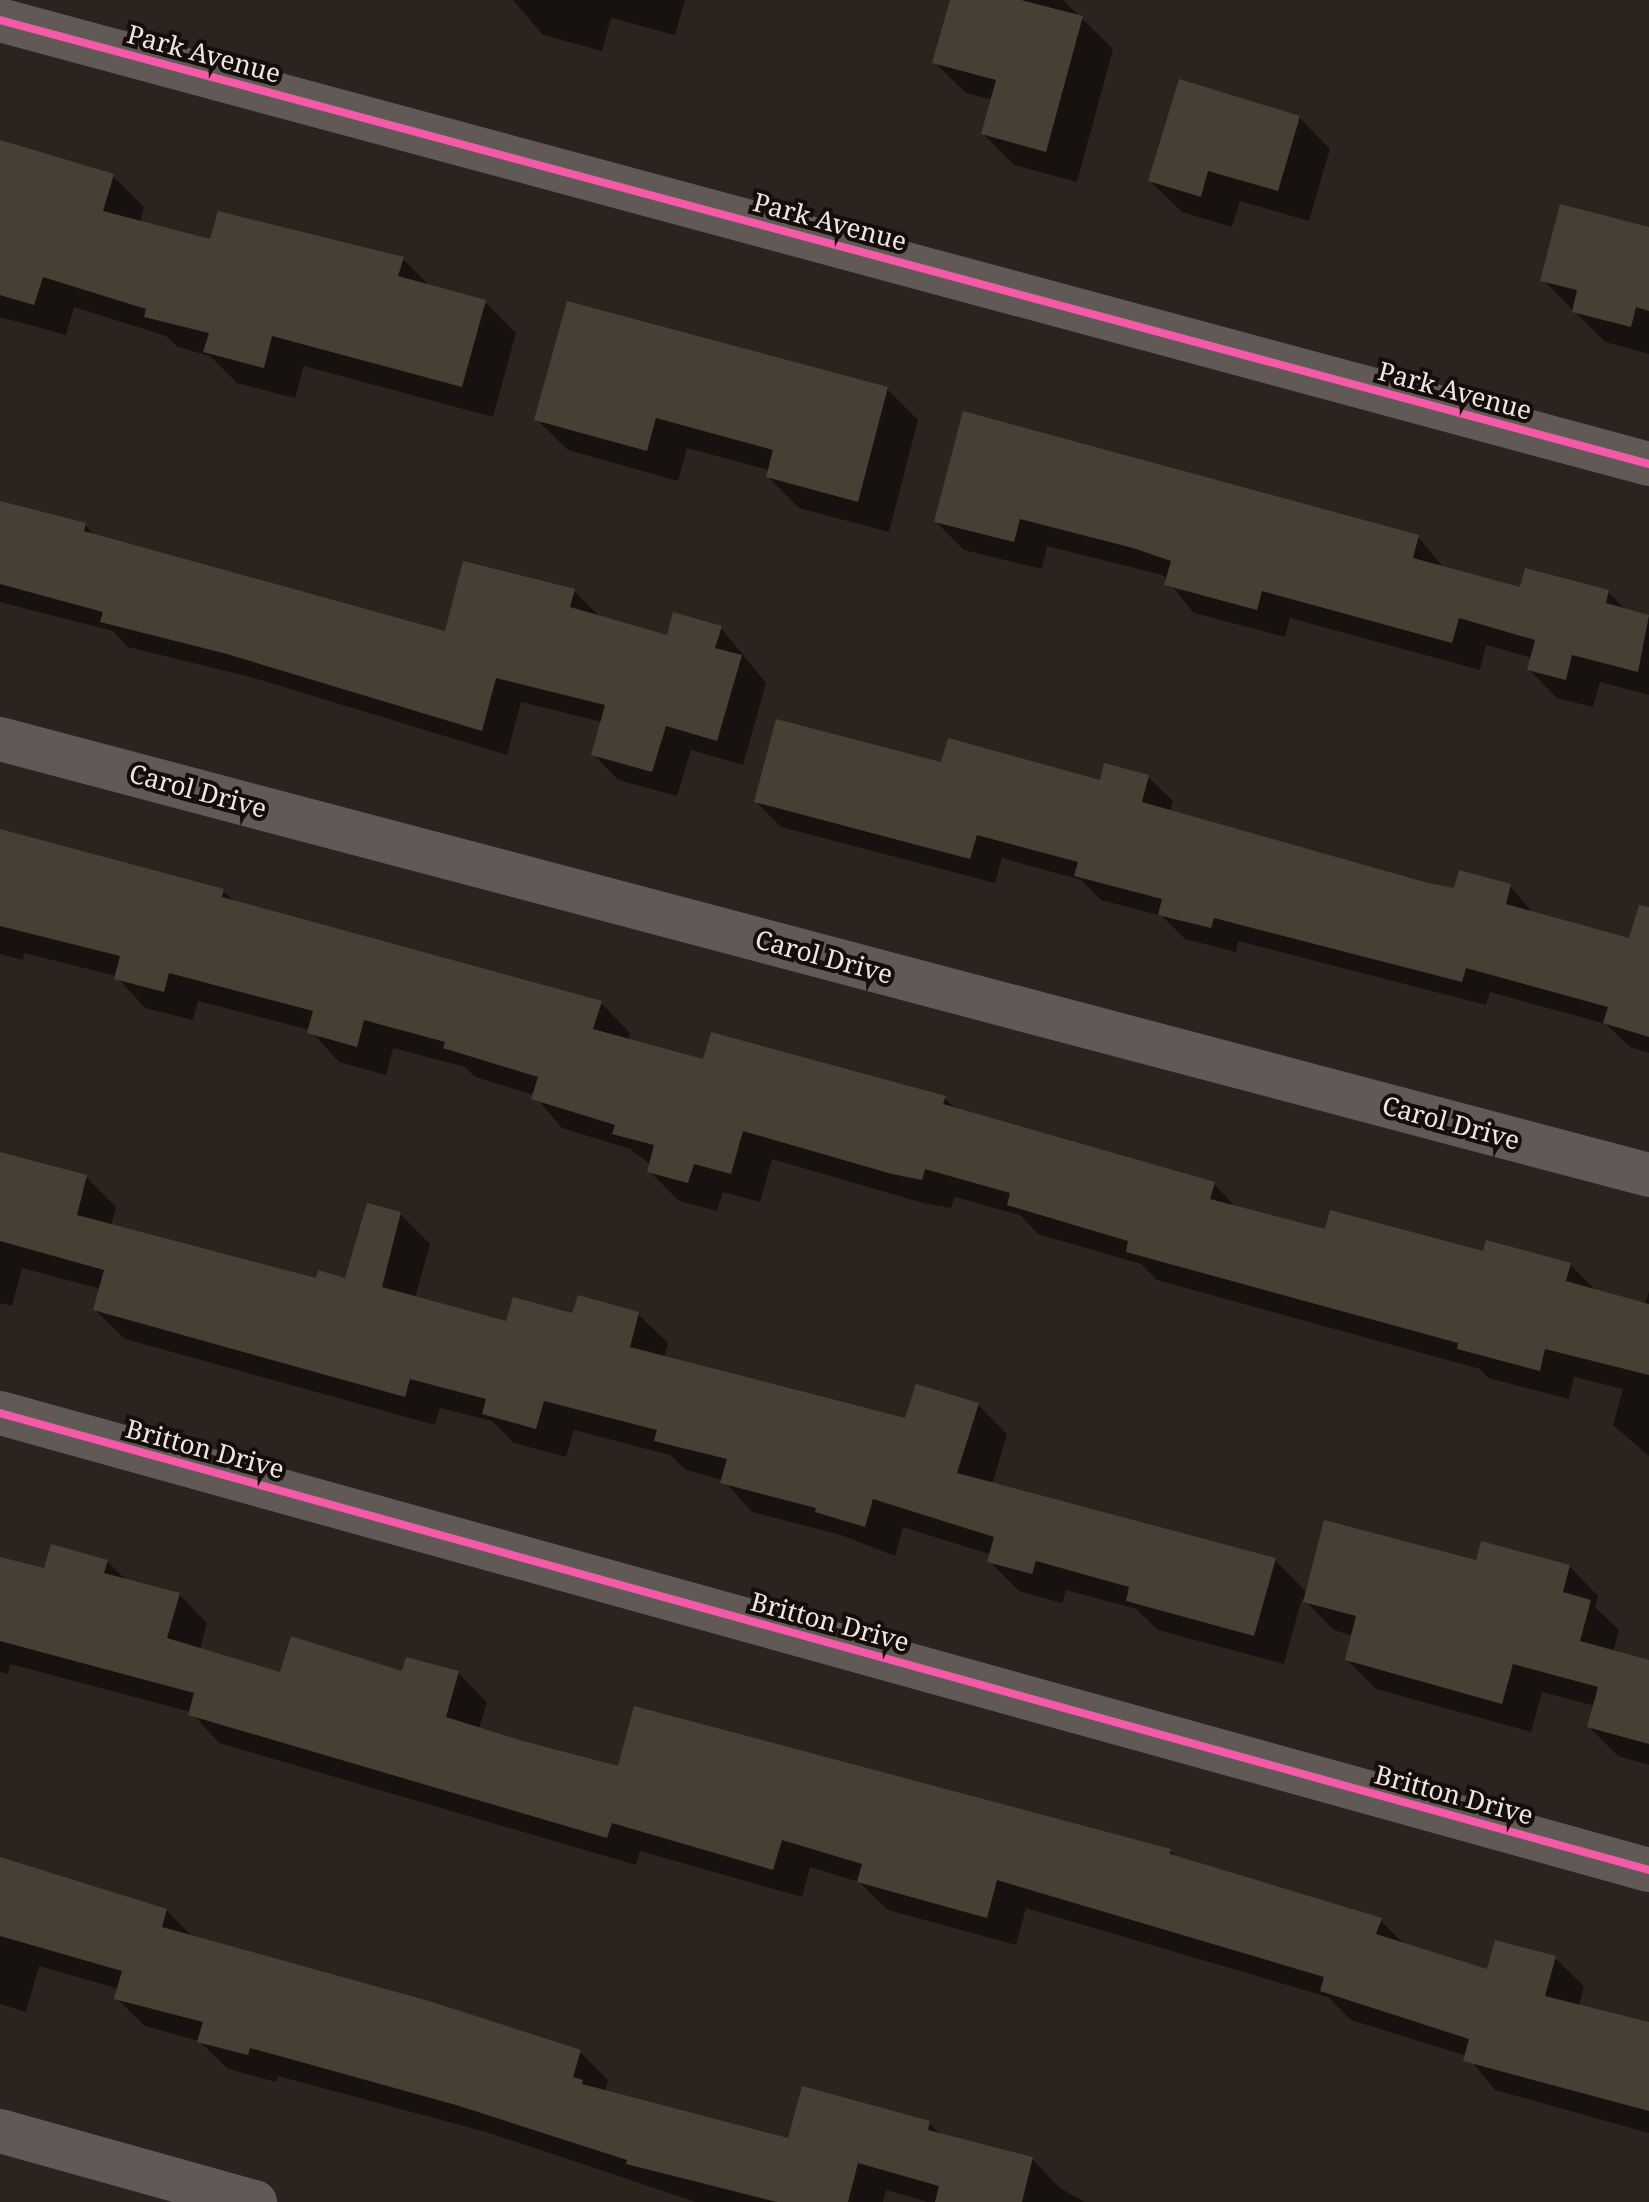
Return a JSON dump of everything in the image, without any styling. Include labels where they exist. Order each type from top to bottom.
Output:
[{"type":"street","name":"Park Avenue","points":[[0,20],[1649,464]]},
{"type":"street","name":"Carol Drive","points":[[0,739],[1649,1175]]},
{"type":"street","name":"Britton Drive","points":[[0,1413],[1649,1870]]},
{"type":"street","points":[[0,2131],[255,2202]]},
{"type":"building","points":[[950,0],[1021,0],[1083,16],[1046,152],[981,134],[996,80],[932,63]]},
{"type":"building","points":[[1179,79],[1300,116],[1278,191],[1208,171],[1201,197],[1148,181]]},
{"type":"building","points":[[0,140],[114,174],[103,211],[210,239],[218,211],[404,257],[398,276],[486,300],[462,387],[272,336],[264,368],[203,352],[209,333],[144,317],[146,309],[43,277],[34,305],[0,295]]},
{"type":"building","points":[[1560,204],[1649,227],[1649,311],[1636,307],[1631,327],[1572,312],[1577,290],[1540,281]]},
{"type":"building","points":[[567,301],[888,387],[858,502],[766,477],[773,450],[656,418],[647,451],[534,420]]},
{"type":"building","points":[[963,411],[1419,535],[1413,558],[1520,587],[1525,568],[1609,590],[1606,603],[1649,615],[1638,672],[1572,655],[1566,680],[1527,670],[1535,640],[1459,618],[1452,643],[1262,591],[1257,610],[1164,585],[1171,561],[1133,548],[1020,519],[1014,542],[934,522]]},
{"type":"building","points":[[0,501],[86,523],[84,531],[445,631],[463,561],[575,589],[570,607],[667,635],[673,612],[722,626],[715,648],[742,655],[717,741],[666,726],[652,772],[591,755],[605,705],[496,678],[482,731],[227,654],[100,622],[103,612],[0,584]]},
{"type":"building","points":[[776,719],[941,762],[948,738],[1100,780],[1104,763],[1149,775],[1142,802],[1428,883],[1454,888],[1459,870],[1511,884],[1506,904],[1629,938],[1639,905],[1649,907],[1649,1037],[1603,1023],[1608,1007],[1466,968],[1462,982],[1214,918],[1211,928],[1158,915],[1162,899],[1074,876],[1078,862],[977,835],[970,859],[754,802]]},
{"type":"building","points":[[0,829],[224,889],[222,897],[602,1001],[593,1029],[703,1059],[711,1032],[946,1096],[943,1104],[1215,1182],[1210,1199],[1325,1229],[1330,1210],[1483,1251],[1486,1240],[1571,1263],[1566,1281],[1649,1304],[1649,1375],[1545,1349],[1540,1371],[1457,1349],[1458,1343],[1126,1252],[1128,1241],[1007,1205],[1010,1193],[925,1169],[922,1180],[892,1174],[743,1131],[731,1174],[694,1164],[688,1183],[647,1172],[654,1145],[612,1134],[615,1125],[531,1099],[538,1077],[443,1048],[445,1042],[364,1020],[357,1047],[307,1033],[313,1011],[169,973],[164,992],[114,979],[120,956],[0,926]]},
{"type":"building","points":[[0,1152],[87,1175],[77,1215],[316,1278],[318,1270],[345,1278],[367,1203],[401,1212],[382,1287],[506,1321],[513,1297],[572,1313],[578,1295],[639,1312],[630,1347],[905,1418],[916,1384],[979,1403],[957,1473],[1276,1558],[1254,1636],[1126,1601],[1129,1587],[1036,1561],[1032,1574],[987,1562],[994,1537],[873,1499],[865,1527],[815,1512],[816,1508],[720,1483],[727,1459],[654,1441],[657,1430],[544,1401],[536,1429],[482,1414],[486,1399],[410,1379],[405,1397],[93,1310],[104,1270],[0,1241]]},
{"type":"building","points":[[1324,1520],[1476,1560],[1481,1541],[1570,1565],[1563,1592],[1591,1600],[1580,1641],[1649,1660],[1649,1744],[1587,1727],[1598,1687],[1513,1664],[1502,1704],[1345,1660],[1356,1616],[1303,1602]]},
{"type":"building","points":[[51,1544],[108,1560],[104,1573],[180,1593],[167,1638],[280,1672],[291,1636],[402,1671],[406,1657],[459,1671],[446,1717],[523,1741],[618,1766],[634,1706],[1171,1849],[1170,1854],[1382,1918],[1376,1934],[1487,1969],[1495,1940],[1556,1956],[1545,1996],[1649,2022],[1649,2111],[1463,2061],[1469,2039],[1320,1991],[1324,1977],[997,1880],[987,1918],[857,1882],[862,1864],[782,1840],[773,1870],[612,1823],[607,1838],[188,1715],[194,1693],[0,1641],[0,1557],[44,1568]]},
{"type":"building","points":[[0,1857],[167,1909],[162,1927],[429,2001],[581,2050],[573,2077],[583,2080],[582,2084],[788,2138],[802,2086],[930,2121],[928,2130],[1033,2157],[1022,2202],[935,2202],[939,2186],[858,2163],[848,2202],[777,2202],[626,2164],[627,2160],[456,2105],[250,2048],[248,2055],[197,2042],[203,2022],[114,1999],[122,1971],[0,1936]]},
{"type":"cycle path","points":[[0,20],[1649,464]]},
{"type":"cycle path","points":[[0,1413],[1649,1870]]}]
